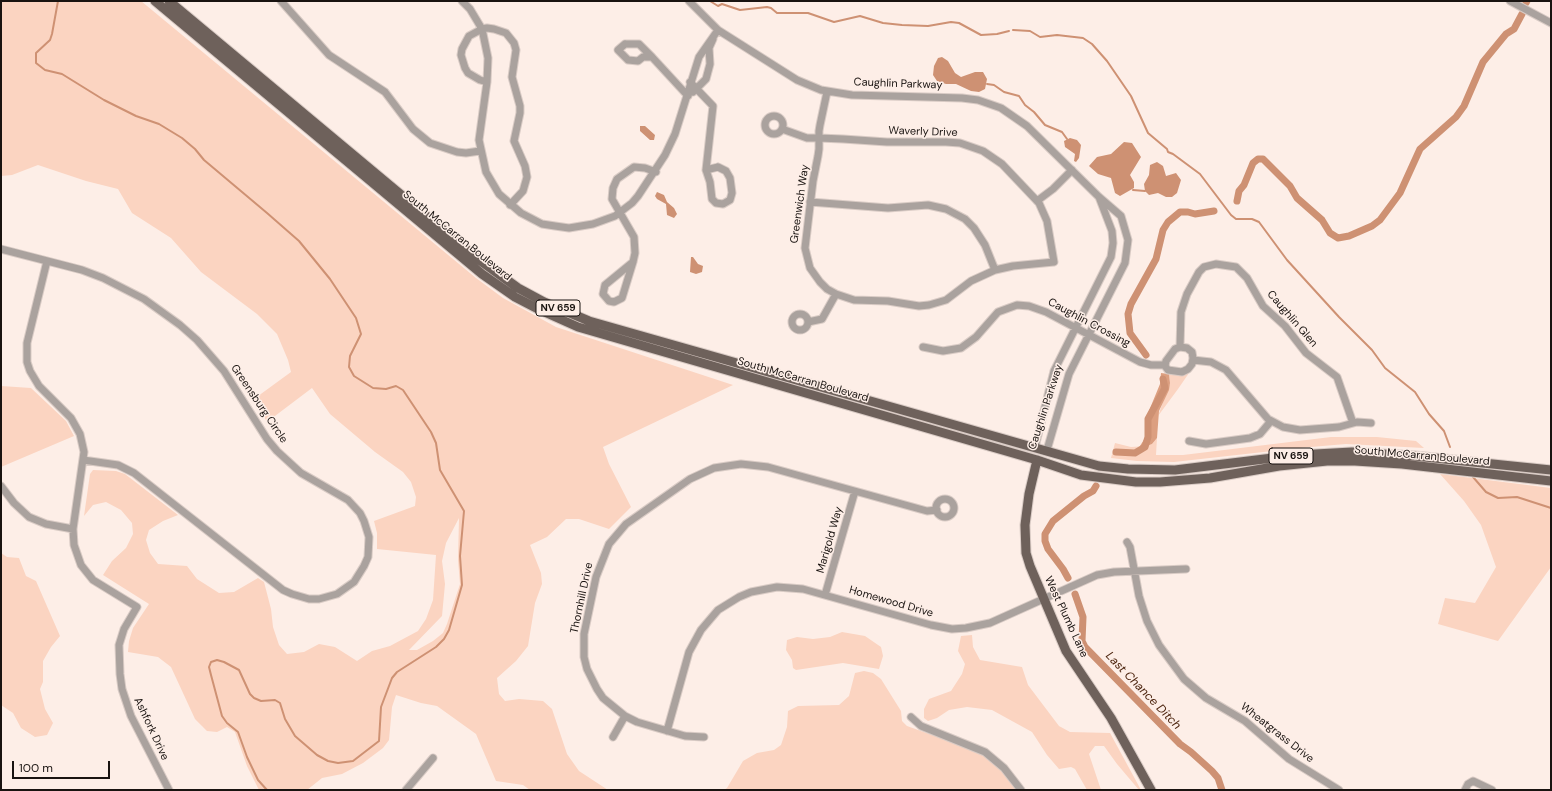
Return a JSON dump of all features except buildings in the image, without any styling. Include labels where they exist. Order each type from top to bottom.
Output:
[{"type":"main road","name":"South McCarran Boulevard","points":[[155,1],[482,274],[515,297],[578,327],[1037,460],[1081,475],[1136,482],[1186,481],[1279,466],[1327,461],[1402,464],[1551,481]]},
{"type":"main road","name":"South McCarran Boulevard","points":[[169,1],[478,259],[513,284],[544,302],[605,326],[1047,450],[1099,466],[1175,470],[1297,455],[1352,452],[1551,470]]},
{"type":"main road","name":"Caughlin Parkway","points":[[1035,447],[1037,460],[1041,459],[1047,450]]},
{"type":"main road","name":"West Plumb Lane","points":[[1037,460],[1026,508],[1025,539],[1030,566],[1066,651],[1111,718],[1151,790]]},
{"type":"street","points":[[281,1],[329,55],[385,92],[413,129],[430,143],[457,152],[480,151]]},
{"type":"street","points":[[462,1],[470,9],[482,28],[488,58],[487,82],[480,129],[480,151],[486,172],[499,194],[510,205],[530,219],[542,224],[569,228],[593,224],[620,212],[632,203],[656,172],[670,146],[688,96],[690,82],[695,67],[704,47],[718,30]]},
{"type":"street","name":"Caughlin Parkway","points":[[690,1],[718,30],[801,82],[827,92],[852,95],[962,98],[986,102],[1001,108],[1021,121],[1099,197],[1121,216],[1127,231],[1128,248],[1122,270],[1088,334],[1069,374],[1047,450]]},
{"type":"street","points":[[1510,1],[1551,23]]},
{"type":"street","points":[[487,82],[468,73],[461,55],[462,49],[469,36],[482,28],[494,28],[506,34],[514,43],[516,50],[512,77],[520,106],[520,113],[514,141],[525,166],[527,177],[524,191],[510,205]]},
{"type":"street","points":[[688,96],[706,78],[709,70],[711,43],[718,30]]},
{"type":"street","points":[[652,57],[688,96]]},
{"type":"street","points":[[695,67],[709,70]]},
{"type":"street","points":[[690,82],[713,106],[706,170],[710,182],[712,199],[716,203],[723,204],[730,200],[732,193],[730,178],[726,171],[718,167],[706,170]]},
{"type":"street","name":"Greenwich Way","points":[[827,92],[820,125],[818,156],[805,239],[806,258],[810,268],[820,282],[836,294],[854,300],[888,300],[919,306],[929,305],[946,300],[971,281],[995,270],[1013,266],[1054,262]]},
{"type":"street","name":"Waverly Drive","points":[[782,129],[797,136],[886,142],[946,142],[972,146],[983,151],[1002,164],[1038,201],[1047,221],[1054,262]]},
{"type":"street","points":[[632,262],[605,285],[603,294],[609,301],[614,302],[622,298],[635,253],[634,238],[612,200],[611,194],[617,179],[634,167],[645,168],[656,172]]},
{"type":"street","points":[[1038,201],[1053,189],[1072,170]]},
{"type":"street","name":"Caughlin Parkway","points":[[1035,447],[1054,371],[1108,264],[1113,250],[1112,231],[1099,197]]},
{"type":"street","points":[[810,202],[888,208],[928,205],[946,209],[965,220],[974,228],[985,245],[995,270]]},
{"type":"street","name":"Greensburg Circle","points":[[1,249],[82,270],[123,287],[163,312],[197,340],[224,371],[267,439],[277,451],[301,472],[348,500],[360,513],[364,520],[369,537],[368,557],[354,582],[337,594],[314,599],[292,594],[283,590],[134,473],[118,465],[83,460]]},
{"type":"street","points":[[1,486],[14,503],[29,516],[46,524],[73,529],[83,460],[83,443],[76,425],[39,386],[30,371],[27,362],[27,343],[47,261]]},
{"type":"street","name":"Caughlin Glen","points":[[1180,347],[1181,312],[1187,294],[1199,272],[1206,266],[1216,264],[1236,268],[1247,278],[1263,306],[1285,326],[1306,353],[1337,377],[1353,423]]},
{"type":"street","points":[[808,322],[822,319],[836,294]]},
{"type":"street","name":"Caughlin Crossing","points":[[923,347],[943,351],[961,348],[976,337],[998,312],[1017,305],[1040,309],[1140,362],[1151,365],[1165,365]]},
{"type":"street","points":[[1180,347],[1190,350],[1193,355],[1193,360],[1190,367],[1182,372],[1168,370],[1165,365],[1166,361],[1173,350],[1180,347]]},
{"type":"street","points":[[1193,360],[1211,362],[1226,370],[1271,422],[1283,427],[1294,430],[1339,427],[1353,423],[1371,423]]},
{"type":"street","points":[[1188,441],[1206,444],[1250,438],[1260,434],[1271,422]]},
{"type":"street","name":"Thornhill Drive","points":[[704,737],[685,736],[637,722],[625,716],[612,707],[596,689],[587,669],[584,645],[599,568],[609,544],[626,524],[690,479],[714,468],[741,464],[768,467],[927,511],[937,510]]},
{"type":"street","name":"Marigold Way","points":[[826,595],[855,491]]},
{"type":"street","name":"Ashfork Drive","points":[[73,529],[76,555],[86,573],[99,584],[137,607],[124,629],[119,645],[122,689],[131,716],[169,790]]},
{"type":"street","name":"Wheatgrass Drive","points":[[1127,542],[1140,602],[1152,634],[1168,659],[1184,679],[1206,698],[1244,721],[1289,759],[1339,790]]},
{"type":"street","name":"Homewood Drive","points":[[667,731],[694,641],[718,610],[739,597],[764,589],[790,587],[826,595],[931,625],[952,629],[972,628],[990,623],[1093,576],[1134,570],[1186,569]]},
{"type":"street","points":[[613,737],[625,716]]},
{"type":"street","points":[[911,717],[921,726],[985,752],[1004,768],[1021,790]]},
{"type":"street","points":[[406,790],[433,758]]},
{"type":"street","points":[[1466,789],[1473,781],[1492,790]]},
{"type":"shaded area","points":[[1,1],[141,1],[476,278],[503,298],[556,327],[733,385],[603,447],[609,464],[631,507],[609,529],[579,519],[566,519],[547,537],[530,545],[541,573],[542,584],[535,603],[528,646],[516,661],[497,678],[499,694],[505,701],[519,699],[543,701],[552,709],[567,754],[579,771],[608,790],[530,790],[523,785],[496,781],[476,734],[437,706],[421,703],[396,695],[392,707],[389,740],[383,748],[363,763],[342,774],[322,778],[307,790],[259,790],[247,766],[235,732],[227,727],[217,732],[207,731],[195,719],[171,667],[158,657],[128,652],[129,641],[133,628],[149,604],[103,575],[112,561],[126,548],[133,534],[132,523],[121,510],[106,502],[93,505],[84,516],[90,474],[93,470],[116,471],[125,474],[178,515],[163,521],[149,530],[146,540],[150,553],[158,564],[187,566],[197,579],[219,593],[234,592],[258,578],[264,582],[271,609],[273,627],[279,645],[287,654],[304,652],[319,644],[335,647],[357,661],[372,651],[390,646],[418,631],[426,619],[433,600],[436,555],[377,549],[377,533],[374,521],[415,506],[416,497],[411,482],[403,472],[375,452],[330,414],[312,388],[267,422],[254,399],[291,372],[288,360],[277,334],[257,314],[201,272],[171,238],[132,213],[118,189],[86,181],[38,165],[12,175],[1,176]],"holes":[[[459,518],[458,560],[460,584],[443,633],[433,641],[417,650],[409,650],[442,616],[445,584],[442,561],[446,543]]]},
{"type":"shaded area","points":[[942,57],[948,61],[955,73],[961,77],[975,72],[983,72],[987,79],[985,89],[979,92],[971,91],[956,84],[946,84],[937,81],[933,75],[934,66],[938,58]]},
{"type":"shaded area","points":[[640,126],[645,126],[655,135],[654,140],[650,140],[640,131]]},
{"type":"shaded area","points":[[1070,138],[1077,140],[1081,145],[1079,158],[1076,162],[1074,161],[1075,154],[1065,147],[1064,141]]},
{"type":"shaded area","points":[[1124,142],[1132,143],[1141,157],[1130,175],[1134,182],[1134,188],[1120,196],[1115,193],[1111,178],[1098,174],[1089,166],[1097,157],[1111,154]]},
{"type":"shaded area","points":[[1157,162],[1163,166],[1166,176],[1176,173],[1181,180],[1177,193],[1172,197],[1166,197],[1158,193],[1149,195],[1145,191],[1144,184],[1149,175],[1150,165]]},
{"type":"shaded area","points":[[657,192],[664,195],[667,202],[674,208],[677,214],[674,218],[667,215],[666,204],[657,199],[655,196]]},
{"type":"shaded area","points":[[691,257],[693,257],[698,264],[703,266],[702,272],[696,274],[690,272]]},
{"type":"shaded area","points":[[1161,373],[1169,374],[1170,383],[1169,390],[1159,411],[1157,438],[1152,444],[1140,446],[1145,438],[1146,418],[1160,384]]},
{"type":"shaded area","points":[[1189,373],[1158,416],[1170,383],[1169,374]]},
{"type":"shaded area","points":[[1,386],[31,388],[66,421],[74,436],[1,467]]},
{"type":"shaded area","points":[[1331,437],[1377,437],[1416,441],[1424,448],[1346,444],[1174,462],[1137,461],[1111,458],[1115,443],[1131,447],[1147,446],[1152,444],[1157,438],[1156,455],[1183,455]]},
{"type":"shaded area","points":[[1440,474],[1551,488],[1551,567],[1498,641],[1438,624],[1445,598],[1475,603],[1496,567],[1481,525],[1464,501]]},
{"type":"shaded area","points":[[1,553],[7,557],[19,558],[26,576],[36,581],[60,636],[51,647],[43,661],[43,682],[40,689],[45,709],[53,723],[47,735],[35,737],[21,728],[13,713],[1,705]]},
{"type":"shaded area","points":[[842,632],[865,636],[881,647],[883,656],[879,669],[843,663],[796,670],[793,668],[792,660],[786,650],[787,640],[797,637],[813,639],[830,637]]},
{"type":"shaded area","points":[[972,635],[973,647],[980,660],[1022,667],[1028,685],[1059,726],[1070,732],[1110,733],[1141,790],[1139,790],[1117,764],[1104,746],[1095,746],[1089,754],[1101,790],[1087,790],[1075,769],[1071,767],[1059,769],[1047,755],[1032,732],[992,710],[967,707],[949,710],[937,718],[928,721],[924,718],[924,709],[929,699],[951,691],[962,674],[965,664],[958,651],[961,636]]},
{"type":"shaded area","points":[[864,671],[873,673],[881,679],[901,711],[902,721],[907,726],[971,749],[985,756],[1007,775],[1017,790],[724,790],[727,788],[743,761],[757,753],[774,750],[781,745],[787,727],[788,711],[798,706],[839,705],[849,696],[855,673]]},
{"type":"waterway","points":[[58,1],[50,40],[36,53],[36,63],[45,70],[62,74],[104,100],[136,116],[159,124],[182,138],[195,149],[204,160],[299,241],[330,279],[356,318],[361,334],[350,356],[349,367],[354,376],[373,388],[386,389],[396,386],[403,390],[431,432],[436,443],[440,470],[464,511],[460,556],[462,585],[449,630],[444,639],[436,647],[397,672],[392,678],[381,707],[379,741],[353,761],[338,763],[328,761],[317,755],[295,736],[285,719],[280,703],[275,700],[261,701],[254,698],[250,694],[239,670],[224,662],[217,660],[211,662],[209,667],[222,716],[227,723],[238,732],[247,757],[258,780],[267,790]]},
{"type":"waterway","points":[[710,1],[718,6],[722,4],[740,10],[767,7],[771,8],[777,13],[808,13],[834,22],[860,16],[883,23],[902,25],[928,26],[951,22],[959,23],[981,35],[997,34],[1009,31]]},
{"type":"waterway","name":"Last Chance Ditch","points":[[1237,201],[1239,191],[1244,185],[1253,163],[1258,159],[1263,159],[1290,186],[1297,198],[1322,220],[1330,233],[1338,238],[1349,236],[1372,226],[1380,220],[1400,193],[1420,149],[1456,117],[1464,106],[1483,62],[1506,34],[1514,29],[1522,14]]},
{"type":"waterway","points":[[1013,30],[1030,31],[1040,37],[1057,35],[1083,38],[1092,44],[1107,61],[1131,96],[1148,133],[1167,149],[1168,152],[1200,174],[1231,215],[1236,219],[1252,219],[1259,222],[1287,260],[1339,317],[1372,350],[1385,368],[1415,392],[1429,414],[1444,431],[1450,447]]},
{"type":"waterway","points":[[987,84],[994,85],[1004,92],[1019,96],[1025,105],[1034,112],[1045,125],[1062,132],[1067,139]]},
{"type":"waterway","points":[[1133,190],[1145,191]]},
{"type":"waterway","name":"Last Chance Ditch","points":[[1146,355],[1130,333],[1128,314],[1131,304],[1156,259],[1163,230],[1168,222],[1180,212],[1195,214],[1214,211]]},
{"type":"waterway","name":"Last Chance Ditch","points":[[1116,452],[1135,453],[1145,447],[1148,437],[1148,419],[1165,388],[1163,379]]},
{"type":"waterway","points":[[1473,477],[1486,492],[1498,498],[1517,497],[1551,508]]},
{"type":"waterway","name":"Last Chance Ditch","points":[[1068,578],[1048,549],[1045,541],[1045,534],[1053,521],[1084,496],[1093,491],[1096,486]]},
{"type":"waterway","name":"Last Chance Ditch","points":[[1075,594],[1083,617],[1082,641],[1085,647],[1180,744],[1212,771],[1218,778],[1222,790]]}]
